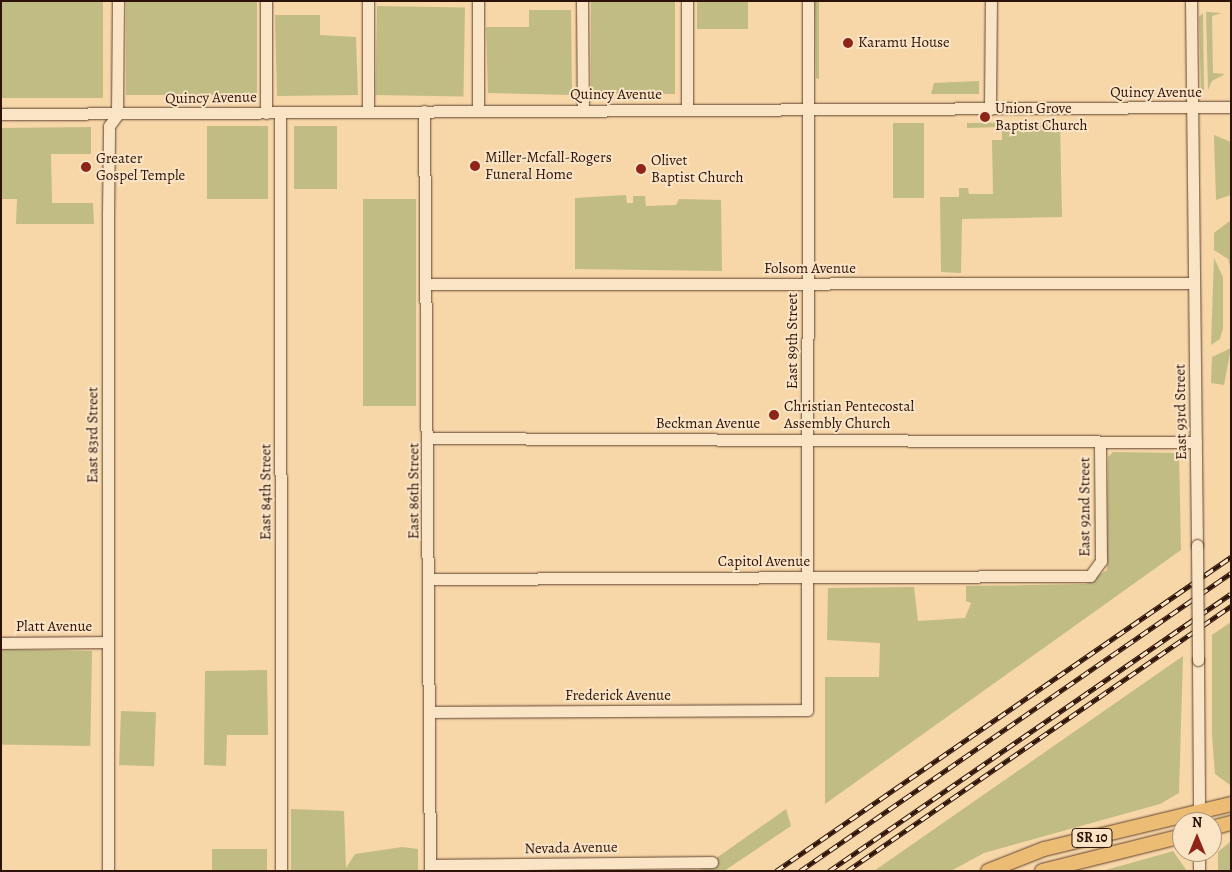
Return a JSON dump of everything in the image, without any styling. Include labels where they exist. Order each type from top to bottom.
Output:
[{"type":"main road","name":"SR 10","points":[[1209,812],[1231,804]]},
{"type":"main road","name":"SR 10","points":[[988,871],[1044,849],[1172,822]]},
{"type":"main road","name":"SR 10","points":[[1042,871],[1172,838]]},
{"type":"street","name":"East 83rd Street","points":[[108,871],[109,126],[117,115],[118,1]]},
{"type":"street","points":[[266,1],[266,113]]},
{"type":"street","points":[[368,1],[368,111]]},
{"type":"street","points":[[478,1],[478,109]]},
{"type":"street","points":[[582,1],[583,110]]},
{"type":"street","points":[[687,1],[687,110]]},
{"type":"street","name":"East 89th Street","points":[[807,710],[809,577],[808,1]]},
{"type":"street","points":[[990,109],[991,1]]},
{"type":"street","name":"East 93rd Street","points":[[1191,1],[1198,812]]},
{"type":"street","name":"Quincy Avenue","points":[[1,114],[117,115],[478,109],[687,110],[1231,107]]},
{"type":"street","name":"East 86th Street","points":[[424,111],[429,438],[430,868]]},
{"type":"street","name":"East 84th Street","points":[[280,112],[281,871]]},
{"type":"street","name":"Folsom Avenue","points":[[426,284],[1194,283]]},
{"type":"street","name":"Beckman Avenue","points":[[429,438],[1196,442]]},
{"type":"street","name":"East 92nd Street","points":[[1098,571],[1100,442]]},
{"type":"street","name":"Capitol Avenue","points":[[429,579],[1090,576],[1098,571]]},
{"type":"street","name":"Platt Avenue","points":[[1,643],[108,642]]},
{"type":"street","name":"Frederick Avenue","points":[[429,712],[807,710]]},
{"type":"street","name":"Nevada Avenue","points":[[430,868],[712,862]]},
{"type":"shaded area","points":[[1,1],[103,1],[103,98],[1,98]]},
{"type":"shaded area","points":[[126,1],[257,1],[257,95],[126,95]]},
{"type":"shaded area","points":[[591,1],[675,1],[675,94],[591,94]]},
{"type":"shaded area","points":[[697,1],[748,1],[748,29],[697,29]]},
{"type":"shaded area","points":[[815,1],[819,1],[819,79],[816,78]]},
{"type":"shaded area","points":[[377,6],[465,8],[463,97],[375,95]]},
{"type":"shaded area","points":[[529,10],[571,10],[572,95],[488,93],[486,27],[529,27]]},
{"type":"shaded area","points":[[1206,12],[1222,13],[1212,16],[1213,73],[1225,74],[1212,81],[1208,90]]},
{"type":"shaded area","points":[[1203,13],[1204,90],[1201,92],[1199,17]]},
{"type":"shaded area","points":[[275,15],[320,15],[320,35],[356,37],[358,95],[277,96]]},
{"type":"shaded area","points":[[979,81],[979,94],[931,94],[934,83]]},
{"type":"shaded area","points":[[1060,122],[1062,217],[962,219],[961,273],[941,272],[940,197],[959,197],[959,188],[968,188],[969,194],[993,194],[992,140],[1002,140],[1002,127],[967,128],[967,123]]},
{"type":"shaded area","points":[[893,123],[924,123],[924,198],[893,198]]},
{"type":"shaded area","points":[[207,126],[268,126],[268,199],[207,199]]},
{"type":"shaded area","points":[[294,126],[337,126],[337,189],[294,189]]},
{"type":"shaded area","points":[[91,127],[91,154],[51,154],[52,203],[93,203],[94,224],[16,224],[17,199],[1,199],[1,128]]},
{"type":"shaded area","points":[[1214,135],[1231,142],[1231,195],[1216,200]]},
{"type":"shaded area","points":[[626,195],[627,203],[633,203],[633,196],[645,196],[646,206],[676,205],[679,199],[721,200],[722,271],[575,269],[575,198]]},
{"type":"shaded area","points":[[363,199],[416,199],[416,406],[363,406]]},
{"type":"shaded area","points":[[1231,220],[1231,270],[1228,259],[1214,250],[1214,233]]},
{"type":"shaded area","points":[[1214,258],[1223,277],[1223,328],[1220,339],[1211,345]]},
{"type":"shaded area","points":[[1231,348],[1224,385],[1211,383],[1212,357]]},
{"type":"shaded area","points":[[1113,452],[1179,453],[1181,550],[825,804],[825,677],[879,677],[880,643],[827,640],[828,588],[914,587],[918,621],[965,618],[971,603],[966,601],[966,586],[1086,584],[1107,570],[1108,457]]},
{"type":"shaded area","points":[[1231,622],[1230,785],[1215,774],[1212,734],[1212,635]]},
{"type":"shaded area","points":[[1,649],[92,651],[90,746],[1,744]]},
{"type":"shaded area","points":[[1183,656],[1179,793],[1160,804],[984,853],[951,871],[874,871]]},
{"type":"shaded area","points":[[267,670],[268,735],[227,735],[226,766],[204,765],[205,671]]},
{"type":"shaded area","points":[[121,711],[156,712],[154,766],[119,765]]},
{"type":"shaded area","points":[[291,809],[344,811],[346,868],[355,854],[402,847],[418,849],[418,871],[291,871]]},
{"type":"shaded area","points":[[786,809],[791,826],[724,871],[698,871]]},
{"type":"shaded area","points":[[1231,841],[1230,871],[1218,871],[1218,862],[1222,862],[1222,849]]},
{"type":"shaded area","points":[[212,849],[267,849],[267,871],[212,871]]},
{"type":"shaded area","points":[[1172,851],[1172,862],[1181,862],[1187,871],[1102,871]]},
{"type":"railway","points":[[776,871],[1231,557]]},
{"type":"railway","points":[[800,871],[1231,573]]},
{"type":"railway","points":[[829,871],[1231,594]]},
{"type":"railway","points":[[847,871],[1231,606]]},
{"type":"place","name":"Karamu House","points":[[848,43]]},
{"type":"place","name":"Union Grove Baptist Church","points":[[985,117]]},
{"type":"place","name":"Miller-Mcfall-Rogers Funeral Home","points":[[475,166]]},
{"type":"place","name":"Greater Gospel Temple","points":[[86,167]]},
{"type":"place","name":"Olivet Baptist Church","points":[[641,169]]},
{"type":"place","name":"Christian Pentecostal Assembly Church","points":[[774,415]]}]
